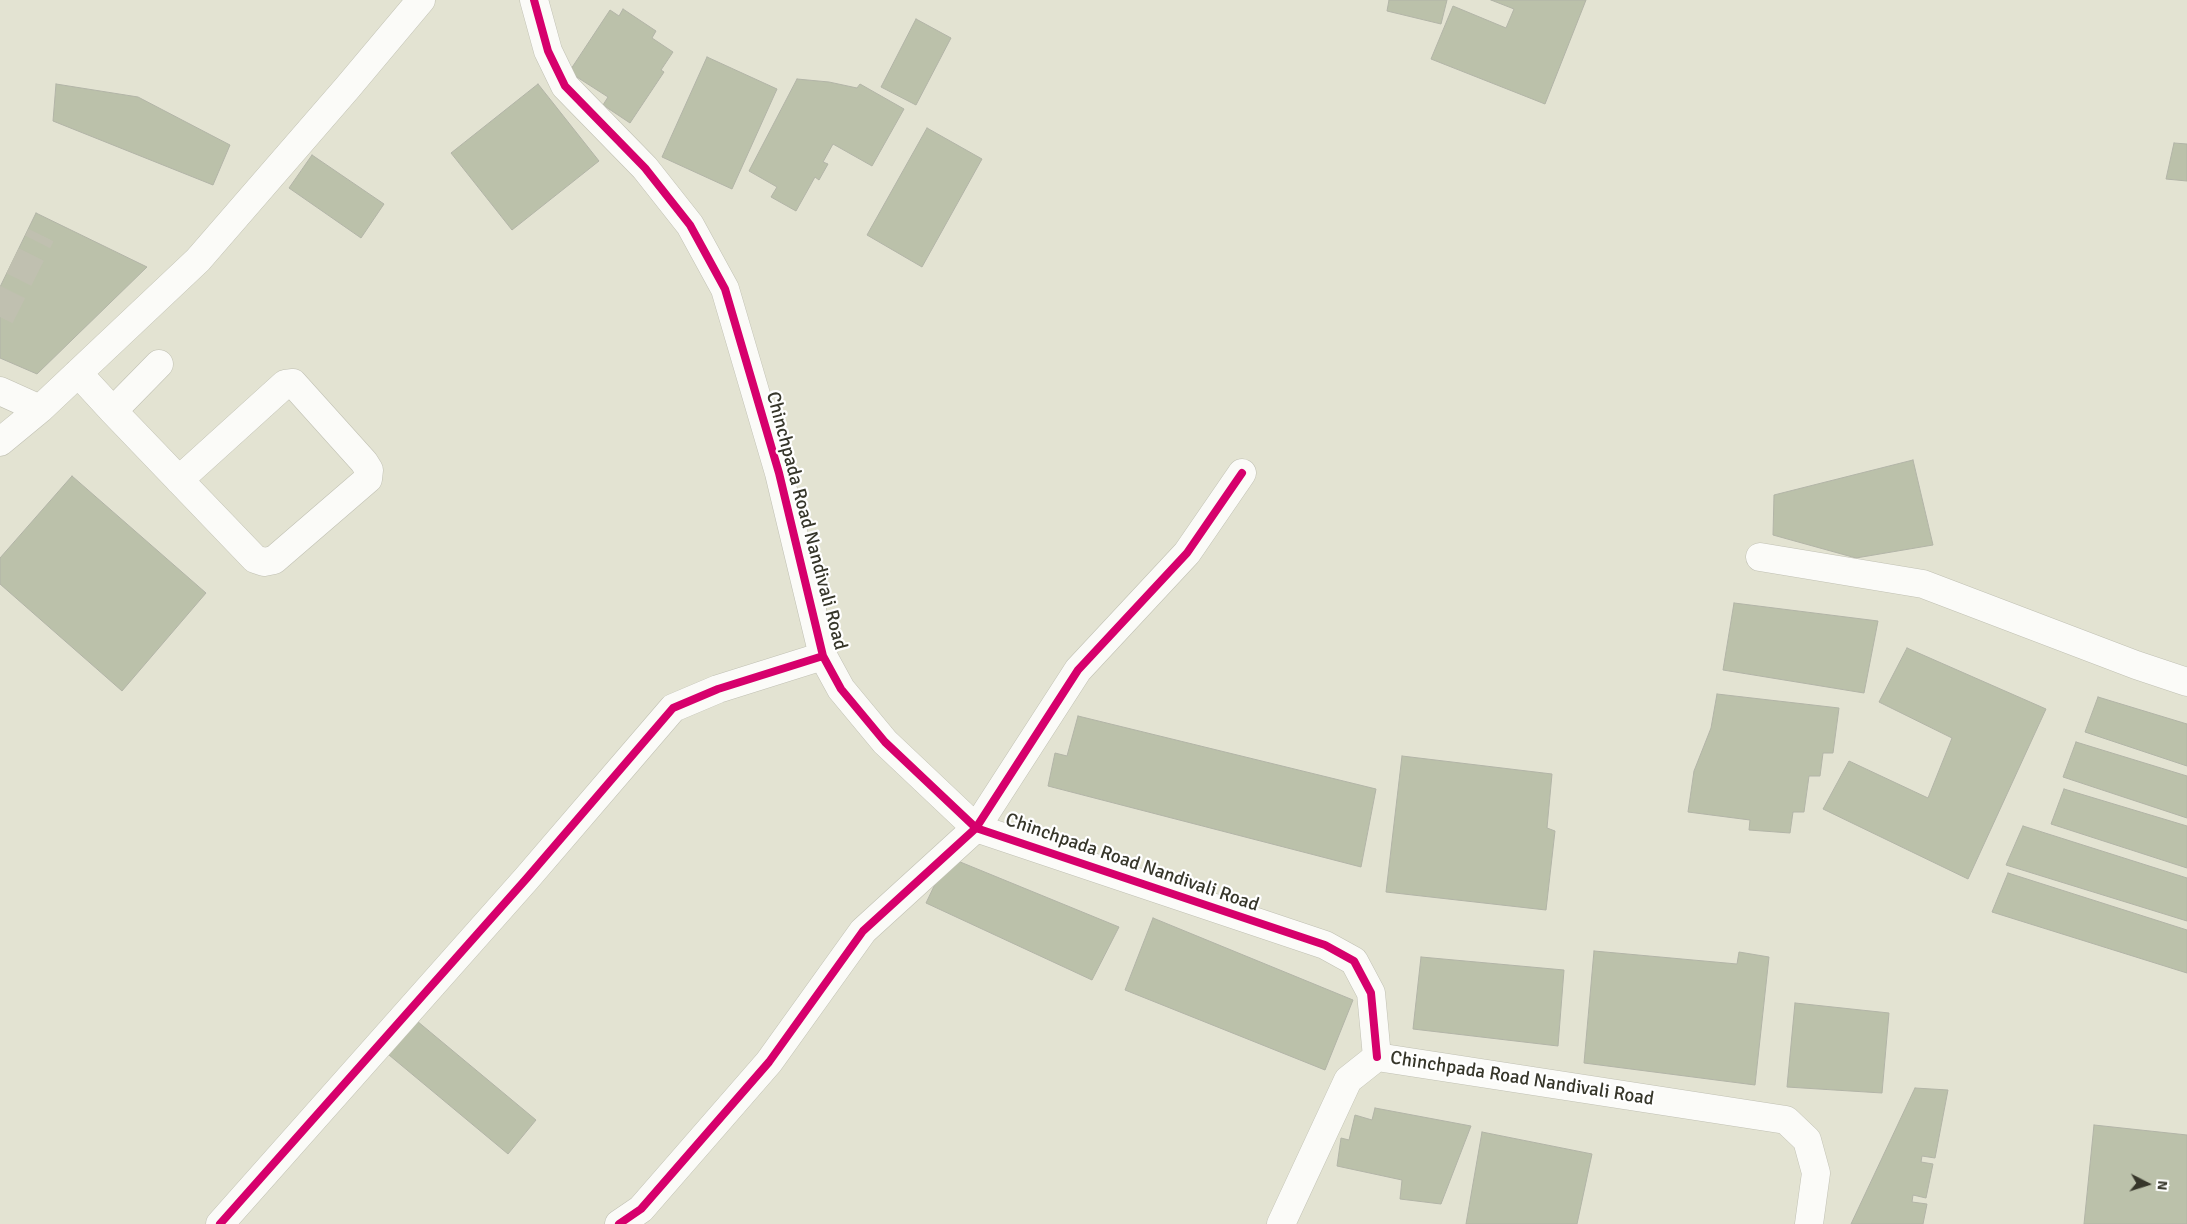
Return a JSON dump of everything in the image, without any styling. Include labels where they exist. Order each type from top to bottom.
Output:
[{"type":"street","points":[[0,442],[40,409],[198,260],[421,0]]},
{"type":"street","name":"Chinchpada Road Nandivali Road","points":[[534,0],[548,51],[565,86],[645,168],[690,225],[725,289],[778,473],[824,656],[841,689],[885,742],[976,828],[1325,945],[1354,961],[1371,993],[1377,1057],[1786,1120],[1806,1140],[1816,1172],[1809,1224]]},
{"type":"street","points":[[113,411],[160,364]]},
{"type":"street","points":[[78,373],[255,559],[264,562],[274,560],[361,485],[368,478],[369,470],[293,383],[285,384],[180,480]]},
{"type":"street","points":[[0,391],[40,409]]},
{"type":"street","points":[[619,1224],[641,1209],[769,1062],[863,931],[976,828],[1078,670],[1187,553],[1242,473]]},
{"type":"street","points":[[1760,557],[1923,584],[2136,665],[2187,682]]},
{"type":"street","points":[[220,1224],[527,878],[673,708],[718,689],[824,656]]},
{"type":"street","points":[[1281,1224],[1348,1080],[1377,1057]]},
{"type":"building","points":[[1389,0],[1447,0],[1441,24],[1387,11]]},
{"type":"building","points":[[1491,0],[1586,0],[1545,104],[1431,59],[1453,6],[1506,28],[1514,9]]},
{"type":"building","points":[[623,9],[656,31],[652,38],[673,52],[661,70],[664,72],[630,123],[603,105],[608,97],[569,72],[610,10],[619,16]]},
{"type":"building","points":[[916,19],[951,38],[916,105],[881,87]]},
{"type":"building","points":[[707,57],[777,89],[732,189],[662,157]]},
{"type":"building","points":[[797,79],[829,82],[857,88],[860,84],[904,109],[872,166],[833,144],[823,162],[828,164],[819,180],[815,177],[796,211],[771,197],[777,187],[749,171]]},
{"type":"building","points":[[56,84],[138,97],[230,145],[213,185],[53,121]]},
{"type":"building","points":[[538,84],[599,161],[512,230],[451,153]]},
{"type":"building","points":[[927,128],[982,159],[922,267],[867,235]]},
{"type":"building","points":[[2174,143],[2187,144],[2187,181],[2166,179]]},
{"type":"building","points":[[312,155],[384,204],[361,238],[289,188]]},
{"type":"building","points":[[36,213],[147,267],[37,374],[0,358],[0,287]]},
{"type":"building","points":[[1913,460],[1933,545],[1856,558],[1773,535],[1774,495]]},
{"type":"building","points":[[72,476],[206,593],[122,691],[0,584],[0,558]]},
{"type":"building","points":[[1734,603],[1878,621],[1864,693],[1723,670]]},
{"type":"building","points":[[1907,648],[2046,709],[1968,879],[1823,809],[1849,761],[1928,798],[1952,738],[1879,702]]},
{"type":"building","points":[[1717,694],[1839,708],[1833,753],[1823,753],[1820,776],[1809,776],[1804,812],[1793,812],[1790,833],[1749,830],[1750,820],[1688,812],[1694,771],[1711,728]]},
{"type":"building","points":[[2098,697],[2187,724],[2187,766],[2085,732]]},
{"type":"building","points":[[1078,716],[1376,789],[1361,867],[1048,786],[1055,753],[1067,756]]},
{"type":"building","points":[[2076,742],[2187,776],[2187,818],[2063,777]]},
{"type":"building","points":[[1402,756],[1552,774],[1547,828],[1555,831],[1546,910],[1386,892]]},
{"type":"building","points":[[2064,789],[2187,826],[2187,868],[2051,824]]},
{"type":"building","points":[[2023,826],[2187,878],[2187,921],[2006,865]]},
{"type":"building","points":[[948,857],[1119,927],[1092,980],[926,903]]},
{"type":"building","points":[[2008,873],[2187,930],[2187,973],[1992,912]]},
{"type":"building","points":[[1153,918],[1353,1000],[1325,1070],[1125,990]]},
{"type":"building","points":[[1594,951],[1737,964],[1739,952],[1769,957],[1755,1085],[1584,1063]]},
{"type":"building","points":[[1421,957],[1564,970],[1558,1046],[1413,1029]]},
{"type":"building","points":[[1795,1003],[1889,1013],[1882,1093],[1787,1087]]},
{"type":"building","points":[[411,1016],[536,1120],[508,1154],[383,1050]]},
{"type":"building","points":[[1915,1088],[1948,1090],[1935,1158],[1922,1156],[1921,1162],[1933,1164],[1926,1198],[1913,1195],[1912,1202],[1927,1204],[1923,1224],[1851,1224]]},
{"type":"building","points":[[1375,1108],[1471,1126],[1441,1204],[1400,1199],[1402,1180],[1337,1166],[1341,1138],[1349,1140],[1355,1115],[1372,1120]]},
{"type":"building","points":[[2094,1125],[2187,1135],[2187,1224],[2084,1224]]},
{"type":"building","points":[[1482,1132],[1592,1154],[1577,1224],[1466,1224]]},
{"type":"tunnel","points":[[0,317],[41,235]]},
{"type":"cycle path","points":[[534,0],[548,51],[565,86],[645,168],[690,225],[725,289],[779,473],[823,656],[841,689],[885,742],[976,828],[1325,945],[1354,961],[1371,993],[1377,1057]]},
{"type":"cycle path","points":[[619,1224],[641,1209],[769,1062],[863,931],[976,828],[1078,670],[1187,553],[1242,473]]},
{"type":"cycle path","points":[[220,1224],[527,878],[673,708],[718,689],[823,656]]}]
